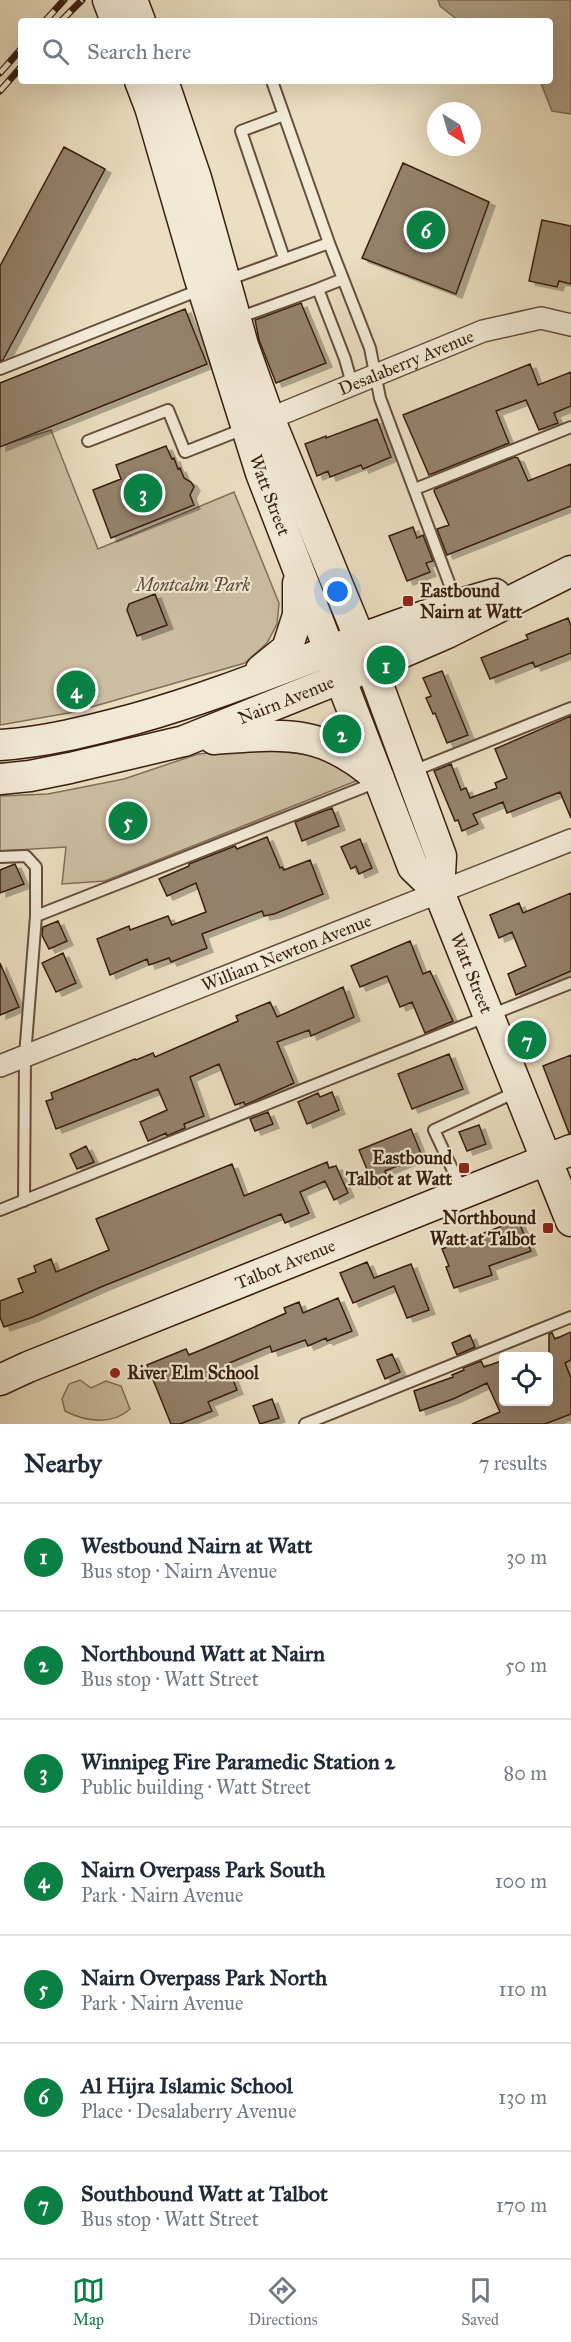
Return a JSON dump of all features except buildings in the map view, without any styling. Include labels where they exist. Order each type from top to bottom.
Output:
[{"type":"main road","points":[[108,0],[115,18]]},
{"type":"main road","points":[[132,0],[139,18]]},
{"type":"main road","name":"Watt Street","points":[[141,84],[213,285],[258,423],[371,666],[441,856],[439,892]]},
{"type":"main road","name":"Watt Street","points":[[164,84],[196,178],[213,285]]},
{"type":"main road","name":"Watt Street","points":[[258,423],[261,473],[413,867],[439,892],[519,1090],[559,1155],[571,1221]]},
{"type":"main road","points":[[243,684],[287,649],[298,615],[297,568]]},
{"type":"main road","name":"Nairn Avenue","points":[[0,745],[34,743],[172,709],[457,604],[565,573]]},
{"type":"main road","name":"Nairn Avenue","points":[[0,779],[70,768],[184,741],[340,680],[447,633],[565,573]]},
{"type":"main road","points":[[184,741],[280,734],[307,739],[335,747],[359,762],[380,780]]},
{"type":"main road","name":"Talbot Avenue","points":[[0,1380],[559,1155]]},
{"type":"street","name":"Desalaberry Avenue","points":[[258,423],[483,331],[541,318],[571,325]]},
{"type":"street","name":"William Newton Avenue","points":[[0,1066],[571,840]]},
{"type":"lane","points":[[273,84],[328,243],[370,348],[380,398],[457,604]]},
{"type":"lane","points":[[284,115],[241,131],[284,258]]},
{"type":"lane","points":[[0,369],[213,285],[328,243]]},
{"type":"lane","points":[[225,323],[343,279]]},
{"type":"lane","points":[[318,289],[345,359],[352,384]]},
{"type":"lane","points":[[88,441],[168,410],[184,452],[258,423]]},
{"type":"lane","points":[[415,489],[571,427]]},
{"type":"lane","points":[[410,772],[571,708]]},
{"type":"lane","points":[[36,916],[380,780]]},
{"type":"lane","points":[[0,856],[26,856],[36,867],[36,916],[25,1056],[24,1201]]},
{"type":"lane","points":[[0,1210],[571,983]]},
{"type":"lane","points":[[463,1193],[434,1130],[519,1090]]},
{"type":"lane","points":[[305,1424],[571,1317]]},
{"type":"green space","name":"Montcalm Park","points":[[51,430],[98,549],[234,492],[279,603],[277,624],[267,643],[245,663],[74,712],[0,725],[0,446]]},
{"type":"green space","points":[[255,749],[313,755],[341,765],[356,781],[105,881],[62,884],[66,847],[0,851],[0,796],[48,794],[124,779],[198,754]]},
{"type":"green space","points":[[80,1380],[91,1388],[106,1381],[121,1386],[130,1409],[116,1417],[100,1420],[83,1418],[65,1411],[62,1399],[69,1384]]},
{"type":"shaded area","points":[[438,0],[571,0],[571,114],[552,111],[541,84],[553,84],[553,18],[455,18],[440,6]]},
{"type":"railway","points":[[48,18],[64,0]]},
{"type":"railway","points":[[64,18],[82,0]]},
{"type":"railway","points":[[0,73],[18,52]]},
{"type":"railway","points":[[0,91],[18,70]]},
{"type":"place","name":"Al Hijra Islamic School","points":[[426,230]]},
{"type":"place","name":"Winnipeg Fire Paramedic Station 2","points":[[143,493]]},
{"type":"place","name":"Eastbound Nairn at Watt","points":[[408,601]]},
{"type":"place","name":"Westbound Nairn at Watt","points":[[386,665]]},
{"type":"place","name":"Nairn Overpass Park South","points":[[76,690]]},
{"type":"place","name":"Northbound Watt at Nairn","points":[[342,734]]},
{"type":"place","name":"Nairn Overpass Park North","points":[[128,821]]},
{"type":"place","name":"Southbound Watt at Talbot","points":[[527,1040]]},
{"type":"place","name":"Eastbound Talbot at Watt","points":[[464,1168]]},
{"type":"place","name":"Northbound Watt at Talbot","points":[[548,1228]]},
{"type":"place","name":"River Elm School","points":[[115,1373]]}]
